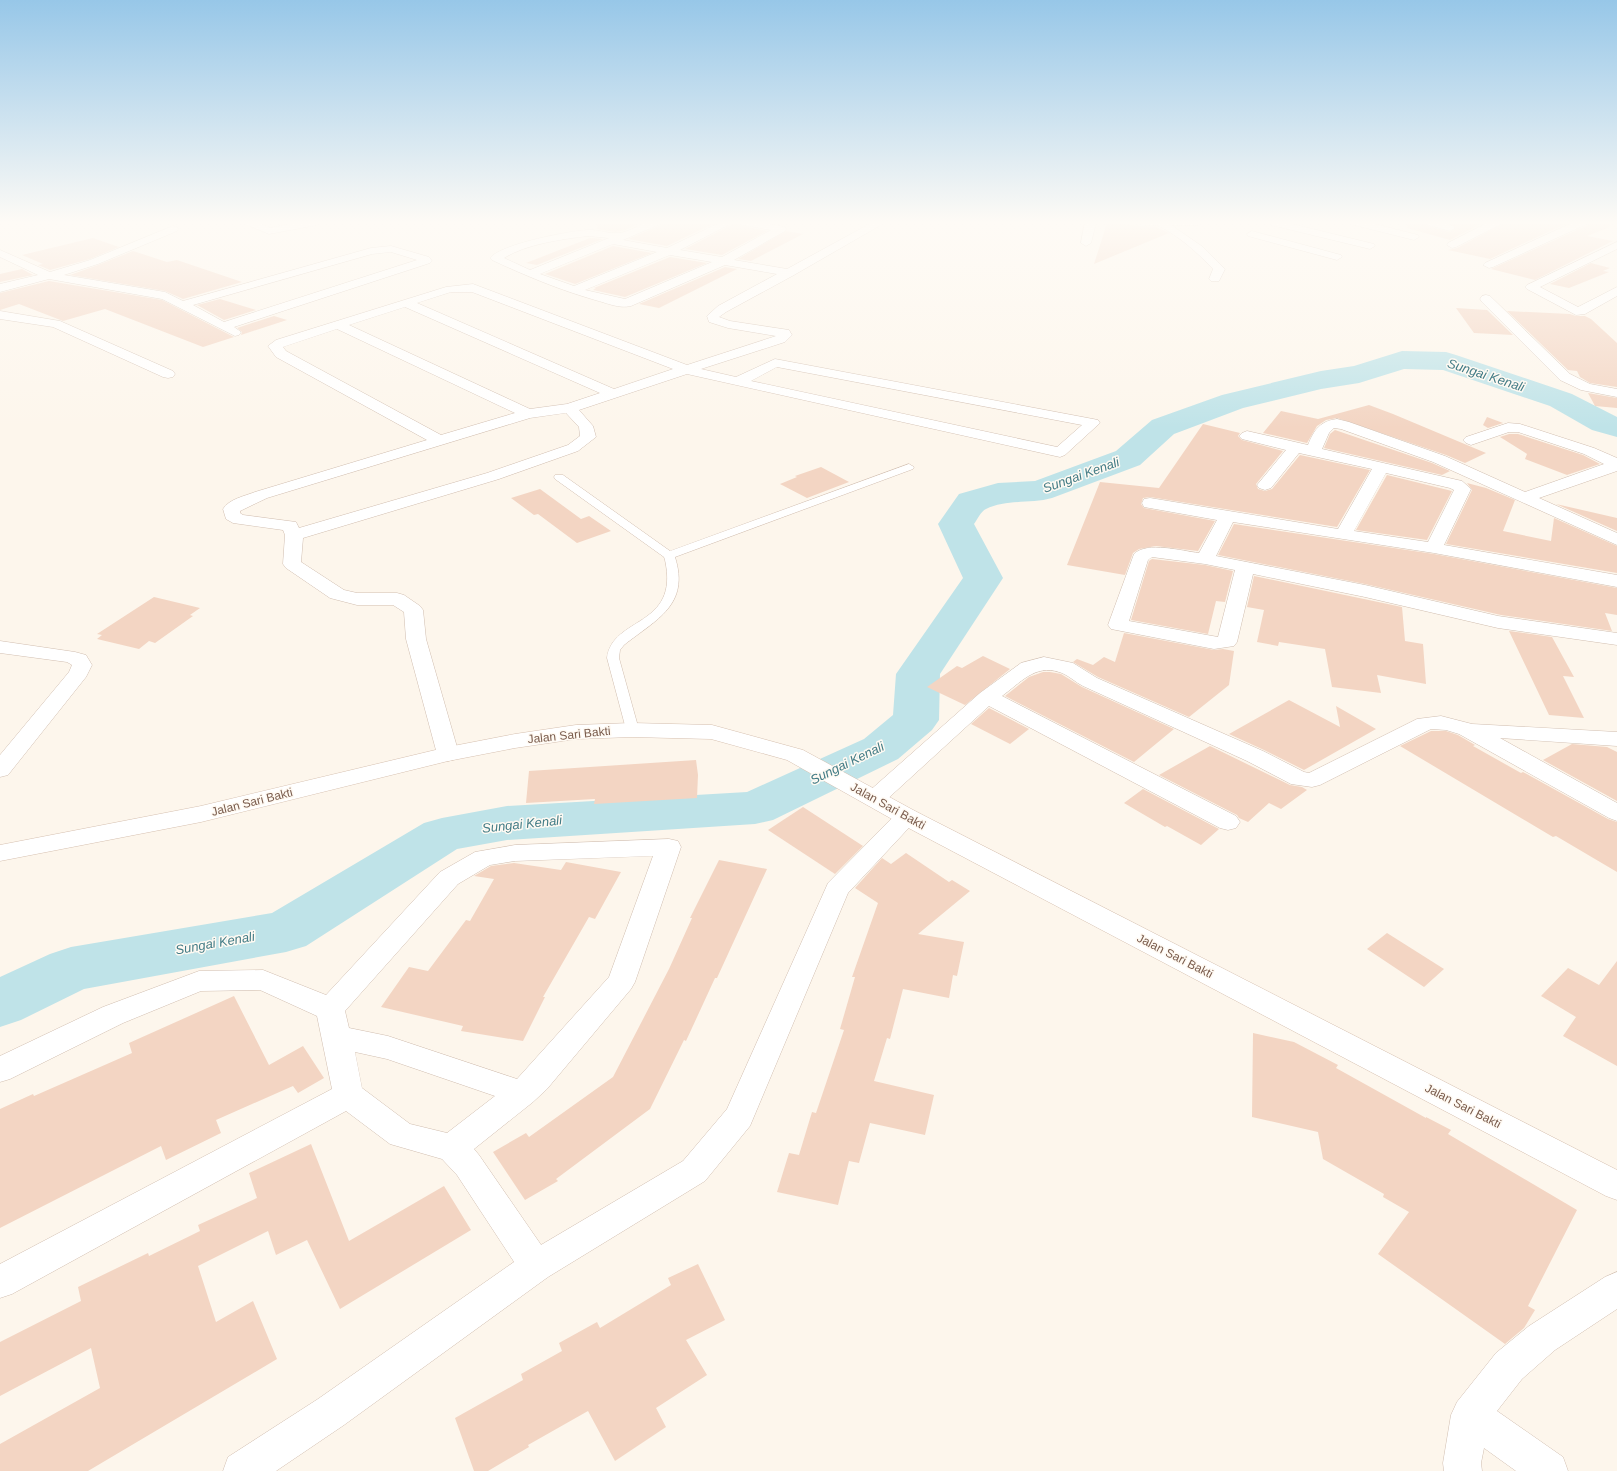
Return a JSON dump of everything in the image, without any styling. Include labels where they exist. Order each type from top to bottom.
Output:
[{"type":"street","points":[[134,291],[165,296],[240,334]]},
{"type":"street","points":[[181,305],[232,291]]},
{"type":"street","points":[[223,326],[335,291]]},
{"type":"street","points":[[440,441],[281,354],[275,346],[445,291]]},
{"type":"street","points":[[480,291],[687,370],[738,382],[1060,452],[1093,424],[775,363],[738,382]]},
{"type":"street","points":[[576,291],[620,303],[627,303],[656,291]]},
{"type":"street","points":[[569,408],[586,426],[588,437],[573,448],[493,476],[292,531],[239,519],[232,515],[231,509],[243,502],[261,495],[528,414],[569,408],[786,336],[784,333],[728,324],[713,319],[713,316],[722,309],[756,291]]},
{"type":"street","points":[[1538,291],[1576,311],[1581,311],[1617,291]]},
{"type":"street","points":[[1486,299],[1565,377],[1586,387],[1617,393]]},
{"type":"street","points":[[406,303],[614,394]]},
{"type":"street","points":[[0,315],[56,324],[168,374]]},
{"type":"street","points":[[338,325],[528,414]]},
{"type":"street","points":[[1313,452],[1325,426],[1331,423],[1338,423],[1439,459],[1617,540]]},
{"type":"street","points":[[1471,440],[1508,427],[1520,428],[1589,451],[1614,463],[1615,466],[1524,498]]},
{"type":"street","points":[[1247,436],[1456,484],[1463,489],[1434,548]]},
{"type":"street","points":[[1265,485],[1296,447]]},
{"type":"street","points":[[1344,534],[1381,468]]},
{"type":"street","points":[[261,495],[292,531],[292,564],[337,594],[357,599],[397,599],[413,610],[416,639],[448,754]]},
{"type":"street","points":[[1150,503],[1228,515],[1277,525],[1434,548],[1617,581]]},
{"type":"street","points":[[1205,559],[1228,515]]},
{"type":"street","points":[[1245,568],[1227,642],[1214,643],[1118,625],[1140,558],[1144,554],[1152,552],[1205,559],[1365,591],[1498,622],[1617,639]]},
{"type":"street","points":[[0,647],[68,656],[79,659],[82,665],[79,673],[0,770]]},
{"type":"street","points":[[864,792],[987,697],[1028,668],[1044,663],[1066,667],[1090,682],[1255,756],[1299,779],[1312,780],[1425,724],[1438,722],[1453,724],[1467,729],[1617,813]]},
{"type":"street","points":[[987,697],[1228,822]]},
{"type":"street","points":[[1467,729],[1617,739]]},
{"type":"street","name":"Jalan Sari Bakti","points":[[0,853],[201,814],[448,754],[516,741],[576,732],[632,730],[712,732],[795,755],[907,817],[1617,1186]]},
{"type":"street","points":[[242,1471],[332,1412],[536,1266],[694,1171],[739,1117],[837,890],[907,817]]},
{"type":"street","points":[[330,1009],[449,878],[484,858],[515,853],[670,847],[621,982],[536,1080],[522,1093],[452,1148]]},
{"type":"street","points":[[0,1070],[112,1015],[198,981],[263,980],[330,1009]]},
{"type":"street","points":[[330,1009],[348,1095],[400,1135],[452,1148],[468,1166],[536,1266]]},
{"type":"street","points":[[337,1037],[388,1048],[522,1093]]},
{"type":"street","points":[[0,1282],[348,1095]]},
{"type":"street","points":[[1463,1471],[1462,1463],[1470,1415],[1509,1366],[1536,1342],[1617,1289]]},
{"type":"street","points":[[1470,1415],[1549,1471]]},
{"type":"lane","points":[[669,555],[909,467]]},
{"type":"lane","points":[[559,477],[669,555],[672,564],[672,587],[670,597],[663,608],[620,642],[614,650],[613,658],[632,730]]},
{"type":"building","points":[[10,291],[106,291],[162,300],[234,337],[203,347],[105,309],[63,321],[19,304],[0,310],[0,293]]},
{"type":"building","points":[[163,291],[212,291],[183,299]]},
{"type":"building","points":[[596,291],[640,291],[625,297]]},
{"type":"building","points":[[670,291],[694,291],[659,308],[639,304]]},
{"type":"building","points":[[220,299],[256,310],[224,320],[197,305]]},
{"type":"building","points":[[1456,308],[1487,310],[1513,335],[1474,333]]},
{"type":"building","points":[[1507,311],[1570,314],[1585,316],[1591,319],[1617,343],[1617,387],[1590,383],[1580,377],[1577,371],[1568,370]]},
{"type":"building","points":[[274,316],[287,320],[241,335],[242,332],[237,328]]},
{"type":"building","points":[[1588,393],[1617,398],[1617,408],[1595,406]]},
{"type":"building","points":[[1369,405],[1486,453],[1465,463],[1446,455],[1337,418],[1326,420],[1317,426],[1307,443],[1263,433],[1281,411],[1318,419]]},
{"type":"building","points":[[1487,417],[1503,423],[1488,428],[1483,425]]},
{"type":"building","points":[[1203,424],[1240,433],[1238,436],[1242,440],[1283,451],[1256,484],[1258,489],[1265,491],[1272,489],[1300,455],[1370,470],[1337,527],[1150,497],[1143,498],[1141,504],[1144,508],[1215,521],[1198,551],[1156,546],[1139,549],[1133,553],[1125,575],[1067,565],[1100,482],[1159,488]]},
{"type":"building","points":[[1335,430],[1432,463],[1450,471],[1442,475],[1324,448],[1330,434]]},
{"type":"building","points":[[1509,434],[1518,434],[1583,455],[1600,464],[1567,475],[1525,459],[1527,454],[1500,437]]},
{"type":"building","points":[[821,467],[849,482],[807,498],[780,484],[797,477],[795,476]]},
{"type":"building","points":[[1387,475],[1452,491],[1427,540],[1356,530]]},
{"type":"building","points":[[1467,483],[1486,488],[1515,500],[1503,531],[1551,541],[1554,518],[1617,546],[1617,573],[1446,544],[1472,490]]},
{"type":"building","points":[[540,489],[581,519],[589,516],[611,531],[577,543],[538,514],[534,515],[511,498]]},
{"type":"building","points":[[1556,504],[1617,518],[1617,531]]},
{"type":"building","points":[[1234,524],[1434,554],[1617,588],[1617,615],[1605,613],[1612,631],[1501,615],[1365,584],[1218,555]]},
{"type":"building","points":[[1152,559],[1205,565],[1233,571],[1225,602],[1216,601],[1208,634],[1131,620],[1149,561]]},
{"type":"building","points":[[1254,576],[1402,607],[1405,641],[1423,644],[1426,684],[1377,675],[1381,693],[1332,687],[1325,649],[1279,642],[1278,646],[1257,642],[1264,610],[1247,607]]},
{"type":"building","points":[[154,597],[200,608],[190,615],[193,616],[155,643],[149,641],[139,649],[97,639],[102,635],[97,634]]},
{"type":"building","points":[[1509,631],[1552,637],[1574,677],[1563,676],[1584,718],[1549,715]]},
{"type":"building","points":[[1124,633],[1214,650],[1223,649],[1234,651],[1229,685],[1189,717],[1098,677],[1073,662],[1077,659],[1093,665],[1104,657],[1115,662]]},
{"type":"building","points":[[983,656],[1010,669],[965,705],[927,687],[957,666],[962,668]]},
{"type":"building","points":[[1043,672],[1061,674],[1082,687],[1174,729],[1134,762],[1005,696],[1029,677]]},
{"type":"building","points":[[1289,700],[1340,727],[1336,706],[1376,729],[1304,770],[1229,734]]},
{"type":"building","points":[[989,708],[1029,729],[1010,744],[971,724]]},
{"type":"building","points":[[1431,731],[1446,731],[1458,735],[1475,745],[1473,746],[1521,773],[1523,772],[1608,819],[1617,822],[1617,872],[1556,836],[1553,837],[1400,746]]},
{"type":"building","points":[[1572,744],[1607,747],[1617,752],[1617,801],[1543,760]]},
{"type":"building","points":[[1210,746],[1290,785],[1302,787],[1307,790],[1281,809],[1269,803],[1248,822],[1159,775]]},
{"type":"building","points":[[696,760],[698,775],[697,798],[594,804],[595,799],[526,803],[529,771]]},
{"type":"building","points":[[1143,789],[1219,829],[1201,845],[1167,826],[1165,827],[1124,803]]},
{"type":"building","points":[[803,807],[863,846],[835,874],[768,830]]},
{"type":"building","points":[[906,853],[949,882],[952,880],[970,891],[918,934],[964,942],[957,976],[953,975],[949,998],[903,989],[890,1039],[887,1038],[874,1081],[934,1095],[925,1135],[870,1123],[859,1163],[849,1161],[838,1205],[777,1192],[789,1153],[799,1155],[812,1112],[816,1113],[844,1030],[840,1029],[855,977],[852,977],[878,903],[855,888],[882,858],[891,864]]},
{"type":"building","points":[[719,860],[767,869],[717,978],[715,978],[686,1041],[684,1040],[650,1109],[556,1179],[558,1181],[525,1200],[493,1152],[526,1133],[529,1137],[613,1077],[669,969],[692,918],[690,918]]},
{"type":"building","points":[[566,862],[621,872],[595,919],[589,917],[543,997],[545,997],[523,1041],[461,1031],[463,1026],[381,1007],[409,967],[428,971],[466,920],[470,921],[494,879],[474,876],[491,866],[514,863],[561,870]]},
{"type":"building","points":[[1387,933],[1444,969],[1424,987],[1367,949]]},
{"type":"building","points":[[1617,961],[1617,1066],[1563,1036],[1576,1017],[1541,996],[1568,968],[1599,985]]},
{"type":"building","points":[[234,996],[269,1065],[303,1046],[324,1078],[298,1093],[293,1086],[216,1120],[221,1133],[166,1160],[161,1146],[0,1228],[0,1109],[33,1094],[34,1096],[132,1053],[129,1043]]},
{"type":"building","points":[[1253,1033],[1294,1042],[1338,1065],[1336,1068],[1426,1118],[1451,1130],[1448,1134],[1577,1210],[1528,1306],[1535,1310],[1524,1328],[1505,1344],[1378,1254],[1409,1212],[1383,1197],[1384,1194],[1323,1159],[1318,1132],[1252,1117]]},
{"type":"building","points":[[311,1144],[349,1241],[444,1186],[471,1230],[340,1309],[307,1240],[276,1255],[268,1231],[198,1266],[216,1322],[253,1301],[277,1359],[88,1471],[0,1471],[0,1444],[100,1388],[91,1348],[0,1396],[0,1342],[81,1301],[78,1287],[148,1253],[149,1256],[200,1231],[198,1225],[257,1198],[249,1173]]},
{"type":"building","points":[[698,1264],[725,1320],[686,1340],[707,1375],[656,1408],[666,1427],[615,1461],[588,1411],[528,1445],[529,1447],[488,1471],[474,1471],[455,1418],[523,1380],[521,1374],[562,1351],[559,1343],[597,1322],[600,1328],[671,1285],[668,1278]]},
{"type":"waterway","name":"Sungai Kenali","points":[[0,1004],[71,969],[286,931],[442,835],[507,823],[755,808],[881,749],[916,720],[918,674],[983,578],[956,524],[972,502],[998,494],[1040,491],[1128,458],[1163,427],[1233,401],[1321,380],[1359,374],[1402,360],[1446,361],[1561,400],[1603,423],[1617,427]]}]
